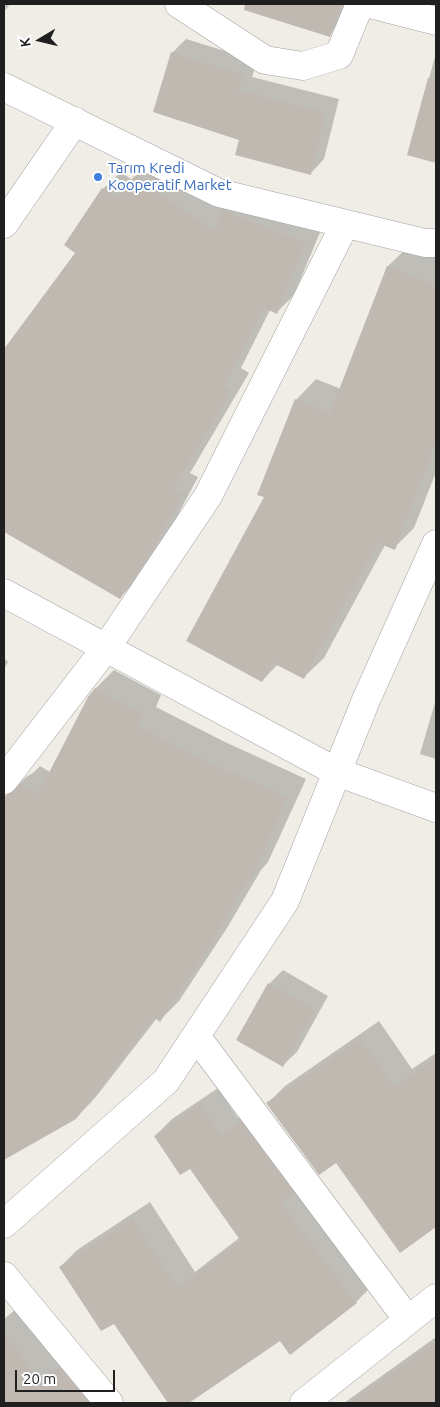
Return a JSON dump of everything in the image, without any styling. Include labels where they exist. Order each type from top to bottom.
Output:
[{"type":"street","points":[[194,8],[265,60],[303,66],[339,55],[360,4]]},
{"type":"street","points":[[370,4],[436,21]]},
{"type":"street","points":[[4,87],[219,193],[425,243],[436,244]]},
{"type":"street","points":[[4,224],[75,122]]},
{"type":"street","points":[[4,780],[106,648],[208,496],[345,224]]},
{"type":"street","points":[[4,1224],[166,1081],[285,901],[366,700],[436,544]]},
{"type":"street","points":[[4,593],[337,772],[436,808]]},
{"type":"street","points":[[196,1036],[408,1320]]},
{"type":"street","points":[[4,1276],[109,1403]]},
{"type":"street","points":[[304,1403],[436,1298]]},
{"type":"building","points":[[245,4],[343,4],[330,37],[244,10]]},
{"type":"building","points":[[171,52],[244,75],[239,90],[326,113],[311,175],[235,155],[239,140],[153,112]]},
{"type":"building","points":[[428,78],[436,79],[436,163],[407,155]]},
{"type":"building","points":[[134,176],[214,230],[223,210],[306,243],[277,314],[264,308],[224,386],[232,391],[173,490],[182,495],[148,558],[120,599],[4,532],[4,349],[75,253],[64,245],[102,188],[118,199]]},
{"type":"building","points":[[387,266],[436,285],[436,443],[395,550],[378,543],[304,679],[273,663],[262,682],[186,641],[264,497],[257,495],[295,399],[330,413]]},
{"type":"building","points":[[95,688],[144,714],[138,725],[206,761],[288,797],[250,883],[247,882],[209,948],[160,1022],[154,1017],[76,1119],[4,1160],[4,799],[6,795],[16,790],[21,784],[38,794],[88,697]]},
{"type":"building","points":[[268,983],[316,1010],[283,1067],[236,1040]]},
{"type":"building","points":[[361,1038],[394,1086],[436,1057],[436,1227],[400,1253],[336,1163],[319,1175],[266,1103]]},
{"type":"building","points":[[200,1104],[221,1134],[240,1121],[294,1193],[281,1203],[357,1303],[290,1355],[280,1341],[189,1403],[168,1403],[114,1324],[101,1331],[59,1267],[132,1218],[178,1288],[240,1240],[190,1169],[180,1175],[154,1136]]},
{"type":"building","points":[[4,1334],[41,1380],[59,1367],[89,1403],[4,1403]]},
{"type":"building","points":[[436,1341],[436,1403],[349,1403]]},
{"type":"place","name":"Tarım Kredi Kooperatif Market","points":[[98,177]]}]
